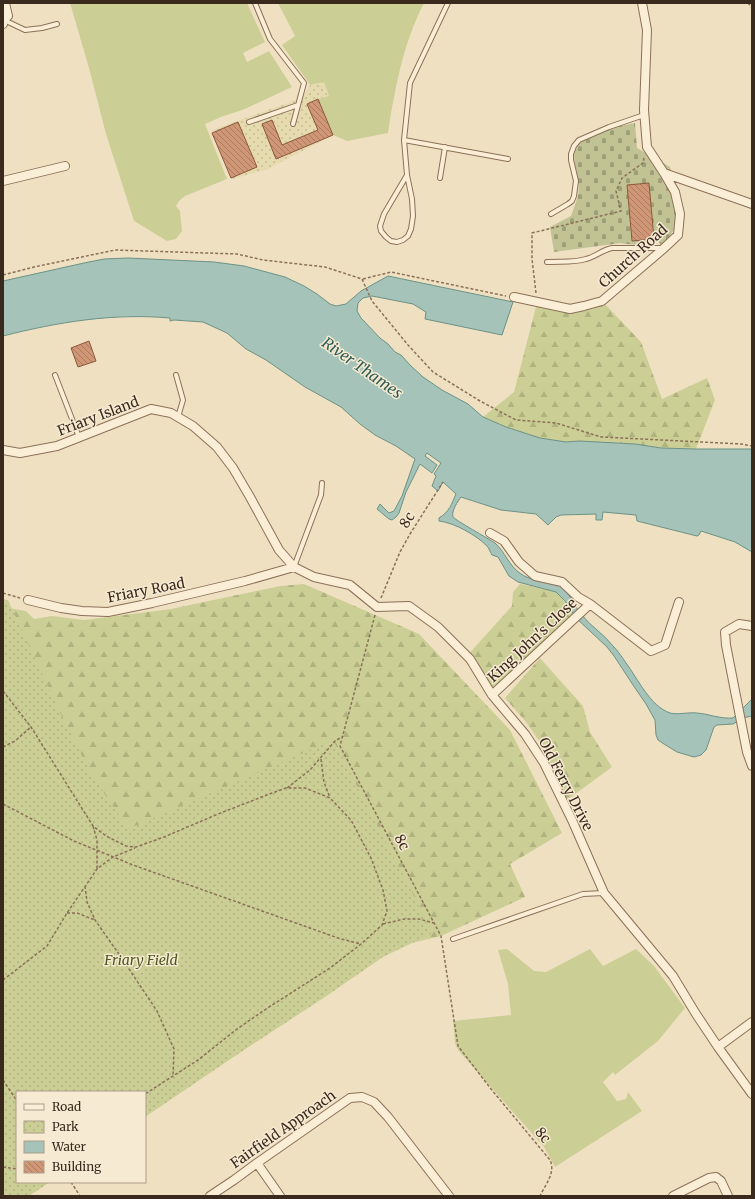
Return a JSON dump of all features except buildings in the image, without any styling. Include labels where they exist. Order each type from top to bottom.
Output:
[{"type":"street","points":[[4,22],[8,16],[5,3]]},
{"type":"street","name":"Church Road","points":[[514,297],[570,309],[602,301],[678,235],[680,214],[675,192],[648,146],[644,115],[647,30],[642,3]]},
{"type":"street","points":[[3,181],[65,166]]},
{"type":"street","points":[[664,172],[752,204]]},
{"type":"street","name":"Friary Island","points":[[3,450],[20,453],[57,446],[151,409],[172,413],[193,426],[217,447],[234,468],[279,550],[294,567]]},
{"type":"street","name":"King John's Close","points":[[490,532],[504,541],[519,562],[535,576],[562,582],[578,597],[590,604],[651,651],[665,645],[679,602]]},
{"type":"street","points":[[294,567],[314,577],[350,585],[377,607]]},
{"type":"street","name":"Friary Road","points":[[28,600],[61,608],[82,611],[108,612],[245,581],[294,567]]},
{"type":"street","name":"King John's Close","points":[[492,695],[590,604]]},
{"type":"street","name":"Old Ferry Drive","points":[[377,607],[409,606],[438,627],[470,659],[492,695],[526,734],[544,763],[572,820],[604,893],[673,976],[718,1047],[752,1094]]},
{"type":"street","points":[[752,626],[739,624],[725,632],[726,645],[741,724],[747,752],[752,766]]},
{"type":"street","points":[[718,1047],[752,1022]]},
{"type":"street","name":"Fairfield Approach","points":[[210,1196],[350,1098],[362,1097],[374,1102],[388,1117],[449,1196]]},
{"type":"street","points":[[257,1163],[280,1196]]},
{"type":"street","points":[[673,1196],[710,1178],[716,1177],[722,1181],[728,1196]]},
{"type":"lane","points":[[255,3],[270,38],[304,83],[293,124]]},
{"type":"lane","points":[[407,175],[384,214],[380,226],[381,231],[386,238],[391,241],[396,242],[403,240],[408,236],[411,229],[413,216],[404,140],[410,83],[448,3]]},
{"type":"lane","points":[[4,22],[25,30],[42,28],[56,24]]},
{"type":"lane","points":[[249,122],[298,105]]},
{"type":"lane","points":[[551,214],[572,201],[574,196],[576,181],[571,154],[574,146],[579,140],[609,127],[644,115]]},
{"type":"lane","points":[[404,140],[508,159]]},
{"type":"lane","points":[[440,178],[445,147]]},
{"type":"lane","points":[[547,262],[586,259],[604,250],[612,248],[664,248]]},
{"type":"lane","points":[[55,375],[79,438]]},
{"type":"lane","points":[[176,375],[183,400],[178,417]]},
{"type":"lane","points":[[294,567],[321,495],[322,483]]},
{"type":"lane","points":[[452,939],[583,894],[604,893]]},
{"type":"path","points":[[748,3],[752,8]]},
{"type":"path","points":[[536,302],[532,259],[532,233],[621,211],[616,191],[622,178],[643,163],[648,146]]},
{"type":"path","points":[[3,275],[115,250],[237,254],[263,260],[325,267],[362,279],[391,272],[514,297]]},
{"type":"path","points":[[362,279],[372,301],[408,345],[433,372],[480,401],[516,420],[556,423],[601,437],[741,444],[752,446]]},
{"type":"path","name":"8c","points":[[443,482],[400,552],[377,607],[340,746],[441,936],[458,1046],[553,1165],[551,1174],[540,1196]]},
{"type":"path","points":[[3,593],[28,600]]},
{"type":"path","points":[[3,691],[31,727],[93,826],[97,840],[97,869]]},
{"type":"path","points":[[3,747],[15,741],[31,727]]},
{"type":"path","points":[[286,789],[310,770],[335,741],[342,737]]},
{"type":"path","points":[[321,759],[324,782],[330,798],[351,820],[371,858],[383,890],[387,911],[382,925]]},
{"type":"path","points":[[3,980],[47,946],[97,869],[113,857],[218,814],[286,789],[305,788],[330,798]]},
{"type":"path","points":[[3,804],[74,840],[133,865],[338,938],[361,944]]},
{"type":"path","points":[[93,826],[106,836],[126,846],[136,847]]},
{"type":"path","points":[[86,886],[88,902],[95,920],[157,1011],[174,1049],[173,1077]]},
{"type":"path","points":[[67,914],[77,913],[95,920]]},
{"type":"path","points":[[146,1093],[198,1060],[237,1029],[266,1009],[330,968],[361,944],[382,925],[404,918],[434,923]]},
{"type":"path","points":[[3,1080],[16,1100]]},
{"type":"path","points":[[3,1167],[16,1169]]},
{"type":"path","points":[[72,1183],[80,1196]]},
{"type":"shaded area","points":[[324,82],[329,96],[318,99],[333,135],[268,169],[233,179],[212,130],[302,98],[310,85]]},
{"type":"green space","points":[[70,3],[247,3],[265,42],[243,53],[247,62],[269,51],[292,87],[245,109],[205,124],[227,179],[185,196],[180,200],[176,206],[180,211],[182,231],[176,239],[167,241],[134,221],[106,134]]},
{"type":"green space","points":[[278,3],[424,3],[410,34],[405,50],[397,83],[388,133],[347,141],[333,135],[318,99],[329,96],[324,82],[310,85],[282,45],[295,36]]},
{"type":"green space","points":[[635,123],[637,148],[670,167],[683,212],[674,230],[662,246],[656,239],[639,244],[621,243],[554,252],[550,227],[571,216],[578,194],[579,182],[574,156],[576,148],[581,142],[598,132]]},
{"type":"green space","points":[[602,301],[641,342],[662,399],[707,378],[715,400],[696,449],[661,448],[635,444],[579,441],[566,442],[540,438],[506,427],[483,417],[514,392],[537,303],[570,309]]},
{"type":"green space","points":[[304,584],[419,634],[510,730],[562,833],[510,864],[525,897],[441,936],[387,949],[139,844],[3,664],[3,607],[26,611],[34,619],[52,616],[84,620],[171,609],[280,586]]},
{"type":"green space","points":[[520,584],[557,592],[574,615],[507,686],[507,688],[499,694],[465,658],[512,606],[513,592]]},
{"type":"green space","name":"Friary Field","points":[[3,599],[8,600],[56,704],[90,772],[128,829],[333,740],[433,933],[383,957],[146,1116],[146,1091],[16,1091],[16,1183],[48,1183],[29,1196],[3,1196]]},
{"type":"green space","points":[[540,658],[583,706],[590,732],[612,767],[567,800],[542,745],[526,722],[505,698]]},
{"type":"green space","points":[[507,949],[534,971],[546,972],[590,949],[603,966],[636,949],[654,966],[685,1008],[658,1041],[615,1075],[613,1072],[603,1082],[617,1101],[626,1099],[628,1092],[642,1111],[555,1167],[544,1147],[458,1050],[455,1043],[453,1021],[511,1015],[508,984],[498,950]]},
{"type":"water","name":"River Thames","points":[[128,258],[214,262],[244,266],[285,277],[304,286],[330,304],[336,306],[346,304],[361,291],[388,276],[513,302],[502,335],[425,319],[426,312],[413,304],[372,296],[363,298],[358,303],[357,311],[361,318],[380,338],[395,352],[401,355],[423,377],[442,390],[468,404],[483,417],[506,427],[540,438],[566,442],[579,441],[635,444],[661,448],[752,449],[752,552],[735,542],[701,531],[697,536],[637,521],[636,515],[603,512],[602,520],[596,520],[596,514],[561,515],[556,517],[548,525],[536,514],[501,510],[461,497],[455,506],[453,517],[495,543],[513,567],[521,574],[534,580],[559,585],[563,588],[581,614],[617,650],[650,698],[663,709],[673,714],[697,713],[724,718],[733,718],[752,699],[752,716],[743,718],[733,724],[717,725],[714,727],[706,750],[701,755],[694,757],[677,752],[658,740],[656,735],[655,720],[614,656],[607,647],[576,618],[565,601],[556,592],[518,582],[509,576],[498,557],[492,555],[487,546],[477,538],[452,524],[439,521],[439,518],[450,508],[456,494],[443,482],[438,491],[432,486],[436,476],[434,474],[441,463],[427,453],[425,456],[437,465],[432,473],[420,464],[406,492],[399,513],[392,520],[389,519],[377,509],[380,504],[389,513],[394,511],[402,496],[415,459],[396,446],[375,435],[341,407],[305,387],[266,360],[246,349],[227,333],[203,322],[170,321],[170,318],[128,317],[65,323],[3,336],[3,281],[104,259]]}]
